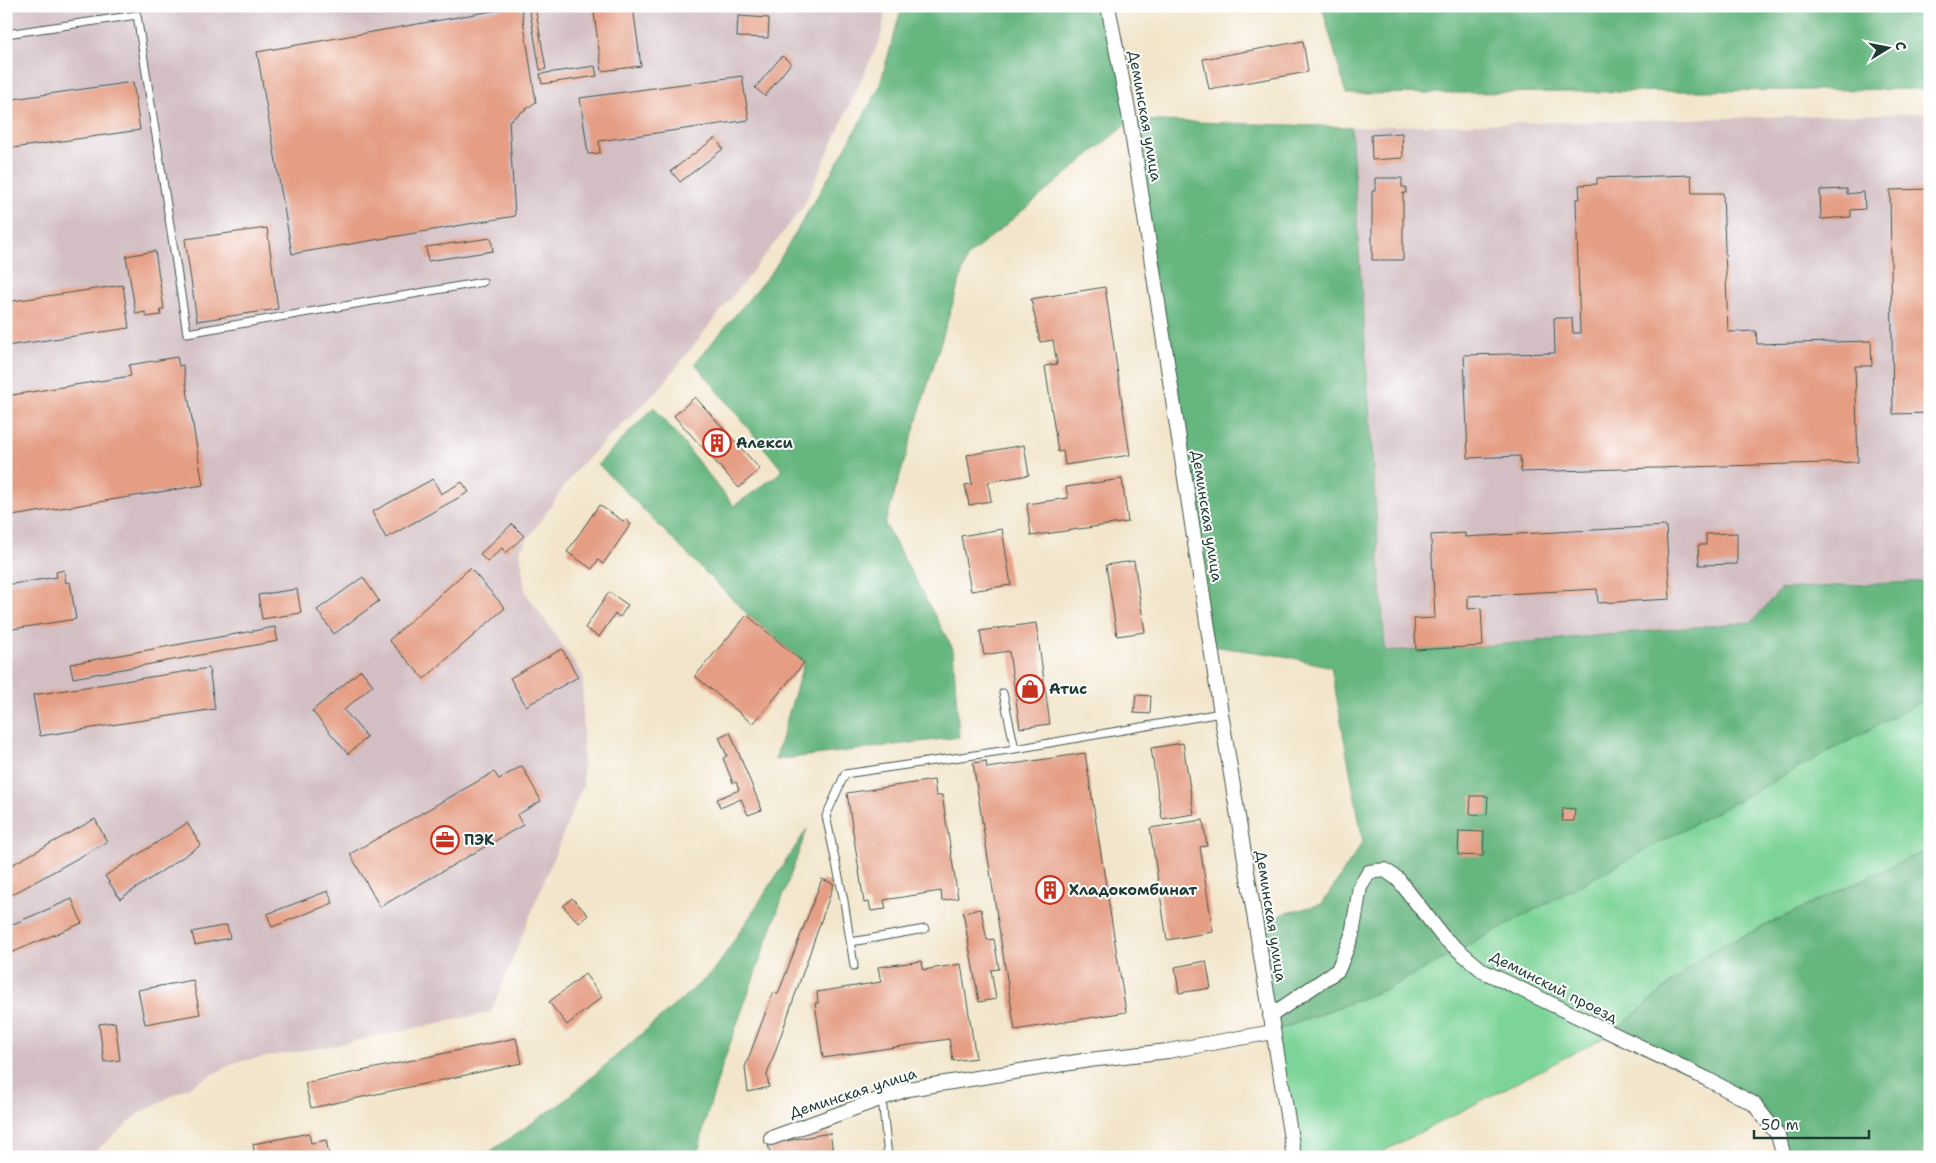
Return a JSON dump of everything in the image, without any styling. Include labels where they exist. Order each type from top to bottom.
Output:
[{"type":"street","name":"Деминская улица","points":[[1108,6],[1130,120],[1221,713],[1294,1157]]},
{"type":"street","name":"Деминский проезд","points":[[1270,1016],[1338,970],[1352,935],[1360,888],[1369,872],[1385,870],[1398,879],[1443,937],[1482,971],[1707,1079],[1754,1104],[1778,1135],[1784,1157]]},
{"type":"street","name":"Деминская улица","points":[[771,1138],[908,1089],[1089,1060],[1168,1051],[1273,1032]]},
{"type":"lane","points":[[6,34],[137,15],[187,333],[483,282]]},
{"type":"lane","points":[[1003,693],[1015,749]]},
{"type":"lane","points":[[854,966],[826,816],[845,774],[1015,749],[1221,713]]},
{"type":"lane","points":[[851,942],[925,929]]},
{"type":"lane","points":[[882,1098],[888,1157]]},
{"type":"shaded area","points":[[6,6],[886,6],[881,37],[803,207],[660,388],[579,466],[520,550],[525,592],[583,675],[583,785],[491,1012],[331,1046],[236,1062],[141,1112],[89,1157],[6,1157]]},
{"type":"shaded area","points":[[1930,113],[1930,581],[1781,589],[1752,622],[1483,646],[1385,652],[1351,127]]},
{"type":"green space","points":[[902,6],[1108,6],[1131,120],[1351,127],[1385,651],[1483,646],[1752,622],[1781,589],[1930,581],[1930,697],[1389,988],[1273,1032],[1255,921],[1322,904],[1363,842],[1331,667],[1284,656],[1211,646],[1130,121],[967,257],[885,524],[953,649],[959,737],[775,760],[804,662],[747,614],[598,464],[654,407],[734,506],[783,471],[695,363],[774,269],[837,163],[879,88]]},
{"type":"green space","points":[[1322,6],[1930,6],[1930,89],[1346,94]]},
{"type":"green space","points":[[1930,697],[1930,848],[1707,953],[1611,1034],[1372,1157],[1294,1157],[1273,1032],[1389,988]]},
{"type":"green space","points":[[807,829],[722,1066],[704,1125],[698,1157],[482,1157],[563,1102],[714,971]]},
{"type":"green space","points":[[1930,848],[1930,1157],[1784,1157],[1754,1104],[1611,1034],[1707,953]]},
{"type":"building","points":[[521,6],[536,102],[509,121],[515,216],[292,254],[257,52]]},
{"type":"building","points":[[535,6],[546,69],[540,70],[529,7]]},
{"type":"building","points":[[593,6],[633,6],[641,66],[602,71]]},
{"type":"building","points":[[738,16],[769,18],[768,38],[737,37]]},
{"type":"building","points":[[1303,41],[1308,72],[1209,89],[1203,59]]},
{"type":"building","points":[[782,56],[791,63],[765,96],[755,88]]},
{"type":"building","points":[[595,66],[597,76],[542,84],[540,74]]},
{"type":"building","points":[[742,76],[749,120],[599,141],[600,153],[588,154],[580,98]]},
{"type":"building","points":[[133,82],[140,130],[6,149],[6,100]]},
{"type":"building","points":[[1402,133],[1403,158],[1372,160],[1371,135]]},
{"type":"building","points":[[715,138],[723,149],[680,182],[671,171]]},
{"type":"building","points":[[1691,175],[1692,193],[1723,193],[1728,332],[1756,331],[1757,344],[1871,341],[1872,366],[1855,366],[1858,462],[1521,472],[1520,456],[1468,458],[1464,355],[1555,353],[1554,318],[1572,318],[1573,333],[1580,333],[1576,199],[1580,199],[1579,185],[1597,184],[1597,178]]},
{"type":"building","points":[[1375,178],[1402,178],[1402,187],[1406,187],[1406,193],[1403,193],[1403,260],[1372,260],[1372,191],[1375,191]]},
{"type":"building","points":[[1847,189],[1847,194],[1864,192],[1865,209],[1851,210],[1851,217],[1821,219],[1820,190]]},
{"type":"building","points":[[1930,189],[1930,413],[1893,414],[1890,190]]},
{"type":"building","points":[[267,228],[278,309],[197,321],[185,239]]},
{"type":"building","points":[[491,238],[493,251],[428,261],[426,247]]},
{"type":"building","points":[[155,251],[164,309],[160,310],[161,315],[146,317],[145,312],[136,314],[126,256]]},
{"type":"building","points":[[123,285],[129,328],[6,346],[6,302]]},
{"type":"building","points":[[1105,287],[1130,455],[1065,465],[1063,451],[1058,452],[1045,366],[1057,364],[1053,340],[1040,342],[1031,299]]},
{"type":"building","points":[[177,357],[179,366],[183,365],[203,485],[6,517],[6,396],[131,376],[129,365]]},
{"type":"building","name":"Алекси","points":[[695,397],[760,469],[739,488],[674,416]]},
{"type":"building","points":[[1024,445],[1029,475],[988,482],[991,501],[969,505],[965,485],[972,484],[967,455]]},
{"type":"building","points":[[433,479],[441,494],[462,482],[469,492],[386,538],[372,512]]},
{"type":"building","points":[[1122,479],[1128,522],[1031,536],[1027,504],[1068,498],[1066,487]]},
{"type":"building","points":[[599,505],[623,521],[625,519],[631,524],[603,564],[598,560],[592,569],[567,552]]},
{"type":"building","points":[[512,524],[524,536],[506,553],[502,548],[487,562],[480,554]]},
{"type":"building","points":[[1666,526],[1670,599],[1598,603],[1597,589],[1468,596],[1468,609],[1481,608],[1483,646],[1416,650],[1414,619],[1435,618],[1431,535],[1465,533],[1465,537]]},
{"type":"building","points":[[1002,529],[1011,585],[971,591],[961,536]]},
{"type":"building","points":[[1737,533],[1737,564],[1699,565],[1698,545],[1706,545],[1706,534]]},
{"type":"building","points":[[1134,561],[1145,632],[1117,636],[1106,565]]},
{"type":"building","points":[[470,568],[505,608],[424,679],[389,640]]},
{"type":"building","points":[[64,570],[66,583],[70,582],[76,619],[6,630],[6,585],[57,577],[56,572]]},
{"type":"building","points":[[363,577],[379,601],[334,634],[317,610]]},
{"type":"building","points":[[297,589],[301,613],[262,619],[258,595]]},
{"type":"building","points":[[609,592],[628,605],[620,617],[615,614],[599,637],[585,628]]},
{"type":"building","points":[[747,615],[804,663],[753,724],[695,676]]},
{"type":"building","name":"Атис","points":[[1036,623],[1050,724],[1020,728],[1009,651],[984,655],[980,631]]},
{"type":"building","points":[[275,627],[278,641],[73,678],[70,664]]},
{"type":"building","points":[[562,649],[578,677],[526,706],[510,678]]},
{"type":"building","points":[[209,668],[215,709],[40,736],[33,695]]},
{"type":"building","points":[[361,670],[373,685],[344,710],[367,737],[348,754],[312,711]]},
{"type":"building","points":[[1136,695],[1151,696],[1150,714],[1134,713]]},
{"type":"building","points":[[730,732],[762,810],[748,815],[741,799],[720,808],[717,799],[739,790],[736,782],[733,783],[723,758],[727,756],[719,737]]},
{"type":"building","points":[[1183,743],[1194,814],[1162,819],[1151,748]]},
{"type":"building","name":"Хладокомбинат","points":[[1085,753],[1126,1012],[1015,1030],[973,763],[986,761],[987,768]]},
{"type":"building","points":[[522,766],[541,801],[517,815],[523,825],[380,907],[350,854],[494,772],[499,779]]},
{"type":"building","points":[[934,780],[936,796],[942,795],[958,898],[942,901],[941,891],[884,900],[886,909],[871,911],[869,902],[864,903],[847,793]]},
{"type":"building","points":[[1471,796],[1488,796],[1487,815],[1470,814]]},
{"type":"building","points":[[1563,808],[1575,809],[1574,821],[1562,821]]},
{"type":"building","points":[[95,819],[107,842],[6,898],[6,868]]},
{"type":"building","points":[[1203,820],[1207,846],[1200,847],[1213,932],[1167,940],[1150,828]]},
{"type":"building","points":[[187,823],[201,845],[120,899],[105,876]]},
{"type":"building","points":[[1459,831],[1484,832],[1483,856],[1458,855]]},
{"type":"building","points":[[822,879],[834,884],[767,1075],[769,1087],[748,1092],[745,1067],[773,993],[778,994]]},
{"type":"building","points":[[328,891],[333,903],[272,927],[267,914]]},
{"type":"building","points":[[572,898],[588,915],[579,923],[563,906]]},
{"type":"building","points":[[72,899],[82,923],[6,955],[6,927]]},
{"type":"building","points":[[981,909],[987,940],[994,939],[999,969],[991,970],[996,999],[979,1002],[963,912]]},
{"type":"building","points":[[227,925],[230,938],[195,945],[192,932]]},
{"type":"building","points":[[922,961],[923,970],[961,964],[976,1058],[953,1061],[949,1039],[823,1058],[815,1003],[818,1003],[817,992],[881,982],[878,967]]},
{"type":"building","points":[[1206,961],[1211,988],[1179,993],[1175,967]]},
{"type":"building","points":[[585,974],[602,997],[567,1025],[549,1002]]},
{"type":"building","points":[[193,980],[200,1014],[145,1024],[138,990]]},
{"type":"building","points":[[115,1022],[120,1060],[104,1062],[99,1024]]},
{"type":"building","points":[[516,1038],[522,1063],[311,1108],[305,1083]]},
{"type":"building","points":[[309,1133],[311,1143],[326,1140],[329,1154],[316,1157],[255,1157],[253,1144]]},
{"type":"building","points":[[830,1133],[834,1157],[771,1157],[768,1144]]},
{"type":"place","name":"Алекси","points":[[717,443]]},
{"type":"place","name":"Атис","points":[[1030,689]]},
{"type":"place","name":"ПЭК","points":[[445,840]]},
{"type":"place","name":"Хладокомбинат","points":[[1050,890]]}]
